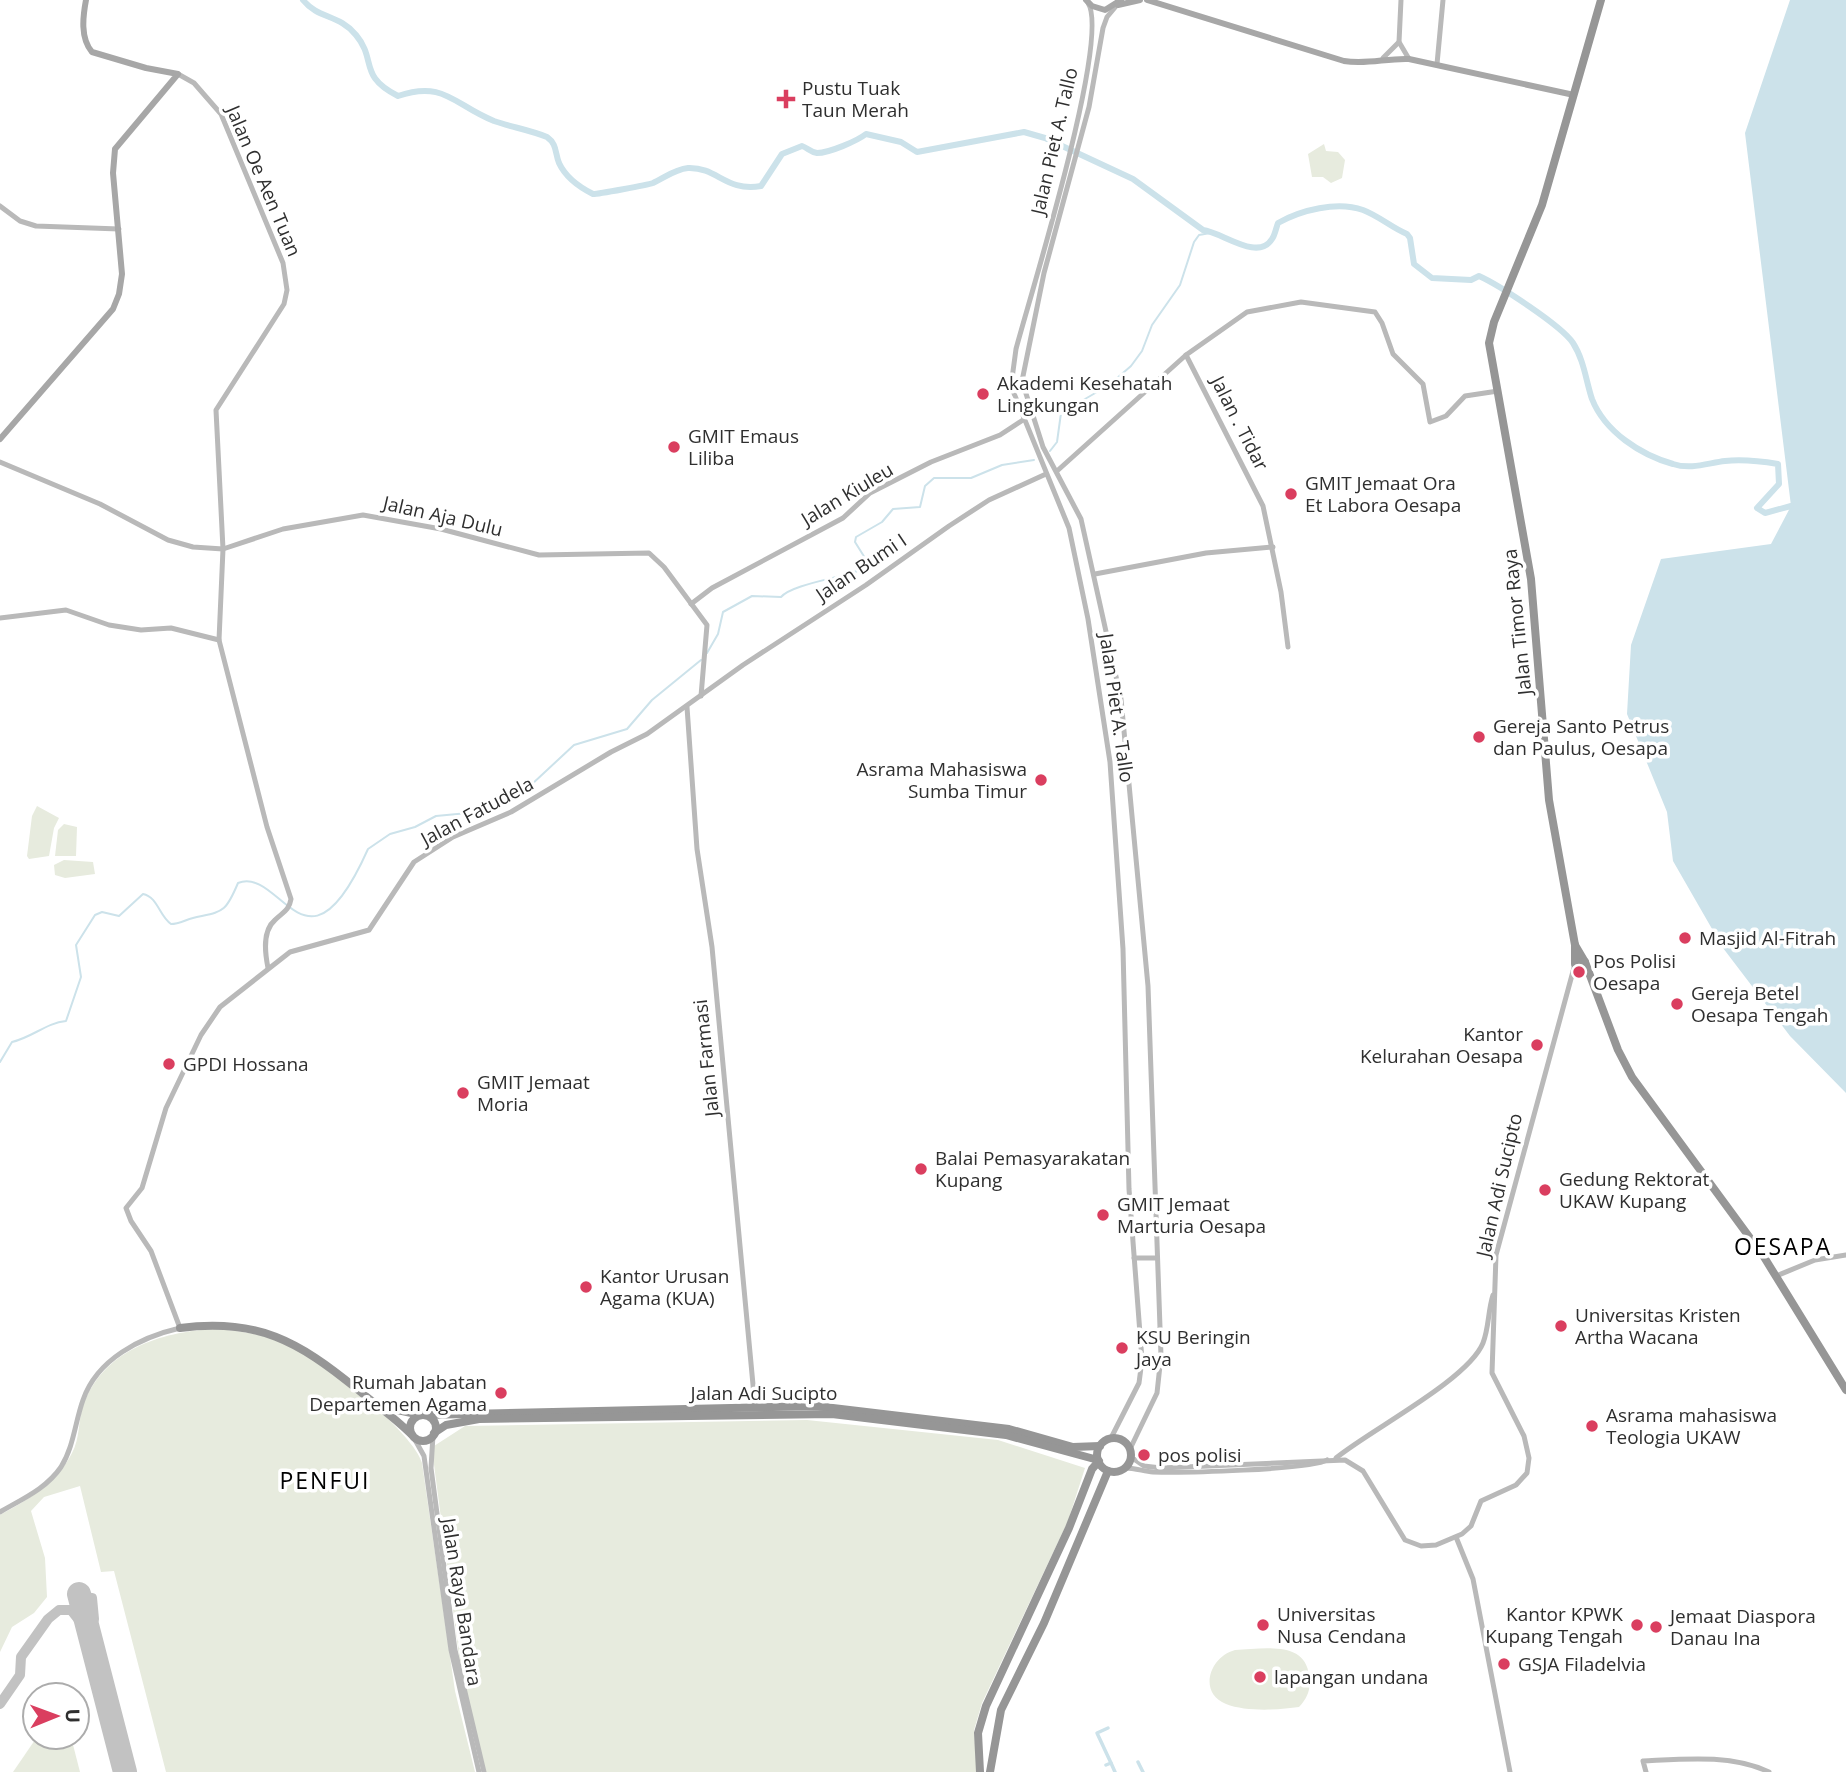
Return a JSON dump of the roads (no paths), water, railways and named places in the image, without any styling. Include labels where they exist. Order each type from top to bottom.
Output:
[{"type":"highway","name":"Jalan Timor Raya","points":[[1601,0],[1542,205],[1489,343],[1534,603],[1549,800],[1575,945],[1585,962],[1618,1050],[1632,1077],[1776,1276],[1846,1390]]},
{"type":"highway","points":[[1575,945],[1575,964],[1585,962]]},
{"type":"highway","points":[[180,1328],[235,1326],[273,1334],[316,1356],[381,1406],[413,1436],[425,1441],[434,1434],[433,1421],[423,1415],[411,1422],[413,1436]]},
{"type":"highway","name":"Jalan Adi Sucipto","points":[[434,1434],[454,1422],[479,1419],[816,1405],[1006,1435],[1099,1461]]},
{"type":"highway","name":"Jalan Adi Sucipto","points":[[381,1406],[423,1415],[812,1413],[875,1416],[1009,1429],[1073,1447],[1100,1446]]},
{"type":"highway","points":[[980,1772],[978,1733],[986,1706],[1069,1528],[1092,1469],[1099,1461],[1100,1446],[1111,1438],[1122,1440],[1131,1453],[1125,1468],[1108,1471]]},
{"type":"highway","points":[[1099,1461],[1108,1471]]},
{"type":"highway","points":[[990,1772],[1001,1710],[1044,1623],[1108,1471]]},
{"type":"highway","points":[[979,1760],[991,1761]]},
{"type":"main road","points":[[0,439],[113,309],[122,275],[113,167],[115,149],[178,74],[146,68],[92,52],[86,44],[83,27],[86,0]]},
{"type":"main road","points":[[1086,0],[1100,9],[1119,2],[1140,0]]},
{"type":"main road","points":[[1147,0],[1344,61],[1365,64],[1383,58],[1409,59],[1574,95]]},
{"type":"street","name":"Jalan Piet A. Tallo","points":[[1086,0],[1092,9],[1094,24],[1078,118],[1023,381],[1044,449],[1077,507],[1095,574],[1121,699],[1122,728],[1138,854],[1149,986],[1159,1384],[1131,1453]]},
{"type":"street","points":[[1401,0],[1399,42],[1409,59]]},
{"type":"street","points":[[1437,64],[1443,0]]},
{"type":"street","name":"Jalan Piet A. Tallo","points":[[1111,1438],[1141,1378],[1129,1189],[1121,915],[1106,730],[1069,528],[1011,386],[1012,366],[1062,191],[1086,120],[1103,28],[1107,17],[1119,2]]},
{"type":"street","points":[[1383,58],[1399,42]]},
{"type":"street","name":"Jalan Oe Aen Tuan","points":[[178,74],[194,83],[221,114],[283,263],[287,290],[276,320],[217,407],[223,549],[219,640],[267,827],[291,903],[287,911],[275,920],[268,933],[265,949],[268,968]]},
{"type":"street","points":[[0,206],[20,221],[36,226],[119,229]]},
{"type":"street","points":[[1057,471],[1186,355],[1233,321],[1254,310],[1301,302],[1355,307],[1378,314],[1393,355],[1423,384],[1427,421],[1440,419],[1468,395],[1498,391]]},
{"type":"street","name":"Jalan . Tidar","points":[[1186,355],[1259,496],[1273,547],[1288,647]]},
{"type":"street","name":"Jalan Kiuleu","points":[[691,604],[712,588],[843,518],[870,493],[931,462],[1000,435],[1023,420]]},
{"type":"street","points":[[1038,456],[1044,449]]},
{"type":"street","name":"Jalan Aja Dulu","points":[[0,462],[100,504],[168,540],[192,547],[223,549],[290,528],[372,516],[449,531],[539,555],[649,553],[664,567],[708,629],[701,696]]},
{"type":"street","name":"Jalan Bumi I","points":[[701,696],[761,652],[866,585],[989,500],[1046,474]]},
{"type":"street","points":[[1095,574],[1206,553],[1273,547]]},
{"type":"street","points":[[0,618],[66,610],[109,625],[141,630],[171,628],[219,640]]},
{"type":"street","points":[[1093,650],[1110,647]]},
{"type":"street","name":"Jalan Fatudela","points":[[180,1328],[151,1251],[127,1213],[127,1205],[141,1190],[166,1108],[201,1035],[225,1003],[296,949],[369,930],[414,862],[453,837],[511,812],[564,783],[611,752],[647,734],[701,696]]},
{"type":"street","name":"Jalan Farmasi","points":[[687,707],[696,849],[713,957],[755,1406]]},
{"type":"street","points":[[1106,730],[1122,728]]},
{"type":"street","name":"Jalan Adi Sucipto","points":[[1455,1537],[1469,1528],[1481,1501],[1521,1481],[1529,1468],[1524,1436],[1492,1373],[1496,1255],[1575,964]]},
{"type":"street","points":[[1776,1276],[1815,1260],[1846,1255]]},
{"type":"street","points":[[1134,1258],[1157,1258]]},
{"type":"street","points":[[1125,1468],[1160,1472],[1324,1463],[1453,1377],[1472,1359],[1484,1341],[1495,1293]]},
{"type":"street","points":[[0,1512],[42,1487],[61,1466],[70,1450],[84,1397],[95,1378],[116,1356],[145,1339],[180,1328]]},
{"type":"street","name":"Jalan Raya Bandara","points":[[434,1434],[431,1468],[464,1705]]},
{"type":"street","name":"Jalan Raya Bandara","points":[[413,1436],[424,1456],[447,1628],[481,1772]]},
{"type":"street","points":[[1131,1453],[1144,1466],[1161,1468],[1333,1458],[1360,1467],[1405,1540],[1426,1546],[1455,1537],[1473,1579],[1510,1772]]},
{"type":"street","points":[[1646,1772],[1643,1761],[1684,1759],[1747,1763],[1769,1772]]},
{"type":"water","points":[[1790,0],[1846,0],[1846,1093],[1790,1036],[1723,948],[1673,861],[1667,812],[1627,714],[1631,645],[1661,559],[1771,544],[1791,506],[1745,133]]},
{"type":"waterway","points":[[303,0],[315,11],[343,23],[356,35],[366,52],[373,75],[386,89],[398,96],[427,91],[438,93],[494,121],[547,137],[569,178],[593,194],[653,183],[688,168],[707,171],[739,186],[761,186],[782,154],[802,146],[817,153],[828,151],[866,134],[901,142],[917,152],[1024,132],[1045,138],[1133,179],[1203,230],[1249,247],[1266,245],[1273,237],[1278,223],[1297,214],[1342,206],[1363,210],[1407,234],[1414,264],[1432,278],[1471,280],[1479,276],[1515,297],[1567,336],[1577,350],[1598,411],[1625,440],[1649,455],[1680,466],[1738,460],[1778,464],[1779,484],[1757,508],[1765,513],[1791,506]]},
{"type":"waterway","points":[[1050,451],[1057,442],[1061,413],[1109,385],[1131,366],[1142,351],[1152,325],[1180,285],[1194,242],[1199,235],[1216,232]]},
{"type":"waterway","points":[[707,653],[718,634],[723,612],[752,596],[781,597],[795,588],[860,570],[865,558],[855,542],[856,537],[882,522],[893,509],[920,507],[925,486],[934,478],[971,478],[1002,465],[1034,460]]},
{"type":"waterway","points":[[0,1062],[12,1042],[52,1024],[66,1021],[81,977],[76,945],[95,915],[102,912],[119,916],[143,894],[152,899],[167,921],[171,924],[177,923],[222,910],[230,901],[238,883],[254,882],[296,912],[311,916],[328,911],[346,890],[368,849],[390,834],[415,827],[436,816],[468,813],[499,794],[531,785],[574,745],[627,729],[652,700],[701,660]]},
{"type":"waterway","points":[[1108,1728],[1097,1733],[1111,1763]]},
{"type":"waterway","points":[[1138,1762],[1143,1772]]},
{"type":"waterway","points":[[1106,1765],[1111,1763],[1115,1772]]},
{"type":"place","name":"Pustu Tuak Taun Merah","points":[[786,99]]},
{"type":"place","name":"Akademi Kesehatah Lingkungan","points":[[983,394]]},
{"type":"place","name":"GMIT Emaus Liliba","points":[[674,447]]},
{"type":"place","name":"GMIT Jemaat Ora Et Labora Oesapa","points":[[1291,494]]},
{"type":"place","name":"Gereja Santo Petrus dan Paulus, Oesapa","points":[[1479,737]]},
{"type":"place","name":"Asrama Mahasiswa Sumba Timur","points":[[1041,780]]},
{"type":"place","name":"Masjid Al-Fitrah","points":[[1685,938]]},
{"type":"place","name":"Pos Polisi Oesapa","points":[[1579,972]]},
{"type":"place","name":"Gereja Betel Oesapa Tengah","points":[[1677,1004]]},
{"type":"place","name":"Kantor Kelurahan Oesapa","points":[[1537,1045]]},
{"type":"place","name":"GPDI Hossana","points":[[169,1064]]},
{"type":"place","name":"GMIT Jemaat Moria","points":[[463,1093]]},
{"type":"place","name":"Balai Pemasyarakatan Kupang","points":[[921,1169]]},
{"type":"place","name":"Gedung Rektorat UKAW Kupang","points":[[1545,1190]]},
{"type":"place","name":"GMIT Jemaat Marturia Oesapa","points":[[1103,1215]]},
{"type":"place","name":"Kantor Urusan Agama (KUA)","points":[[586,1287]]},
{"type":"place","name":"Universitas Kristen Artha Wacana","points":[[1561,1326]]},
{"type":"place","name":"KSU Beringin Jaya","points":[[1122,1348]]},
{"type":"place","name":"Rumah Jabatan Departemen Agama","points":[[501,1393]]},
{"type":"place","name":"Asrama mahasiswa Teologia UKAW","points":[[1592,1426]]},
{"type":"place","name":"pos polisi","points":[[1144,1455]]},
{"type":"place","name":"Universitas Nusa Cendana","points":[[1263,1625]]},
{"type":"place","name":"Kantor KPWK Kupang Tengah","points":[[1637,1625]]},
{"type":"place","name":"Jemaat Diaspora Danau Ina","points":[[1656,1627]]},
{"type":"place","name":"GSJA Filadelvia","points":[[1504,1664]]},
{"type":"place","name":"lapangan undana","points":[[1260,1677]]},
{"type":"district","name":"OESAPA","points":[[1783,1247]]},
{"type":"district","name":"PENFUI","points":[[325,1481]]}]
